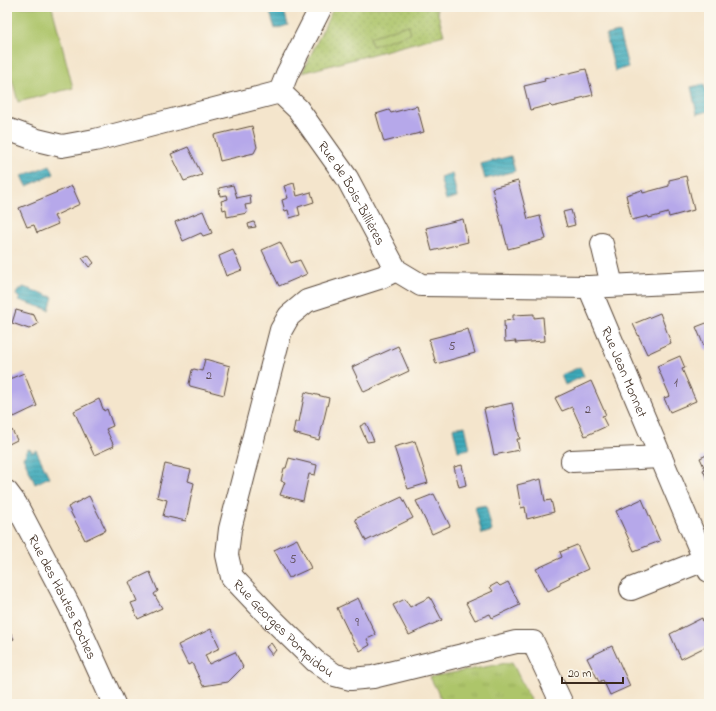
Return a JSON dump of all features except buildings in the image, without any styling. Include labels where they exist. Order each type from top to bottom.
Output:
[{"type":"street","points":[[7,129],[37,140],[62,146],[95,140],[280,92],[287,74],[321,7]]},
{"type":"street","name":"Rue de Bois-Billières","points":[[280,92],[298,109],[347,178],[396,270]]},
{"type":"street","points":[[602,244],[612,286]]},
{"type":"street","points":[[396,270],[421,285],[589,287],[709,281]]},
{"type":"street","name":"Rue Georges Pompidou","points":[[396,270],[382,277],[307,301],[289,316],[281,330],[230,529],[227,555],[232,577],[315,661],[335,675],[351,679],[372,676],[516,642],[532,642],[562,704]]},
{"type":"street","name":"Rue Jean Monnet","points":[[589,287],[707,566]]},
{"type":"street","points":[[572,461],[661,457]]},
{"type":"street","name":"Rue des Hautes Roches","points":[[10,502],[70,607],[114,704]]},
{"type":"street","points":[[631,589],[707,566]]},
{"type":"green space","points":[[7,7],[52,7],[73,88],[18,102],[7,60]]},
{"type":"green space","points":[[334,7],[436,7],[444,35],[302,73]]},
{"type":"green space","points":[[408,25],[411,33],[372,46],[370,37]]},
{"type":"green space","points":[[512,662],[532,704],[444,704],[430,677]]},
{"type":"water","points":[[263,7],[283,7],[288,25],[275,29],[269,9],[264,10]]},
{"type":"water","points":[[619,32],[628,67],[615,71],[606,35]]},
{"type":"water","points":[[704,84],[709,104],[709,111],[697,114],[691,87]]},
{"type":"water","points":[[511,156],[515,171],[485,179],[481,164]]},
{"type":"water","points":[[50,165],[54,174],[27,186],[22,176]]},
{"type":"water","points":[[452,173],[457,197],[446,200],[440,177]]},
{"type":"water","points":[[23,287],[53,297],[49,310],[19,300],[20,298],[16,295],[19,289],[22,289]]},
{"type":"water","points":[[580,367],[584,376],[565,385],[561,375]]},
{"type":"water","points":[[465,426],[470,449],[458,451],[453,428]]},
{"type":"water","points":[[29,449],[33,452],[36,450],[49,477],[35,484],[23,457]]},
{"type":"water","points":[[486,505],[492,531],[482,534],[475,507]]}]
